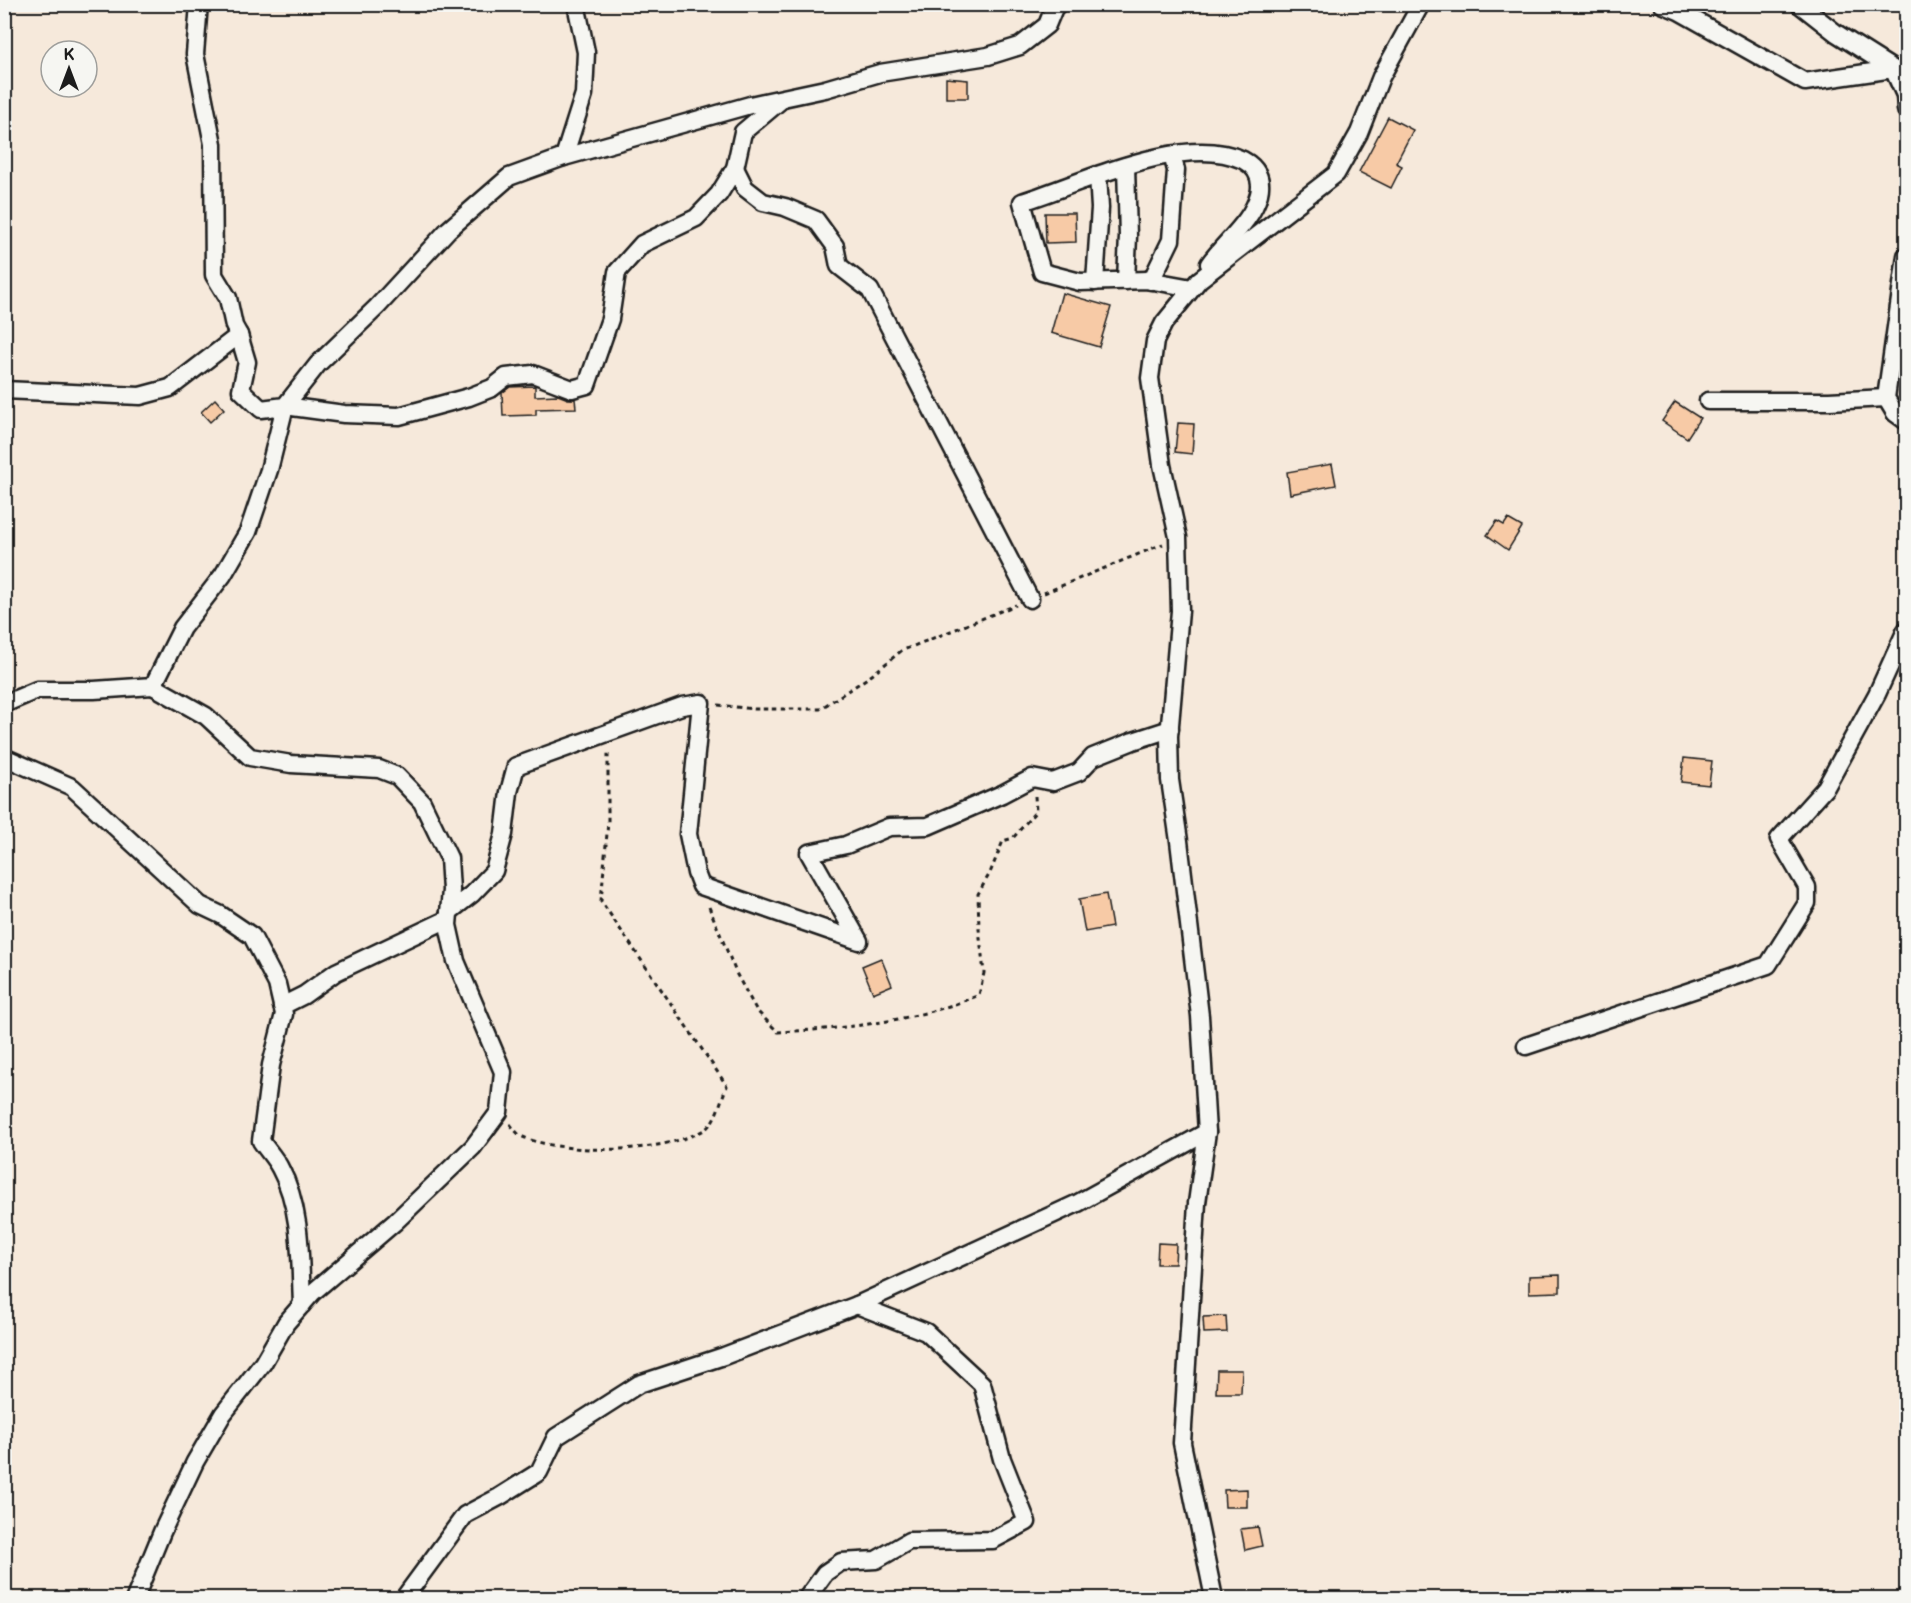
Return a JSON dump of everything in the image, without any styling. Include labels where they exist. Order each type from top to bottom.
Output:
[{"type":"street","points":[[199,4],[195,54],[213,144],[214,275],[228,298],[234,326],[247,362],[241,390],[261,409],[285,406],[344,414],[399,416],[469,397],[492,388],[506,377],[533,374],[572,389],[588,385],[610,319],[616,272],[642,244],[696,218],[719,194],[735,168],[744,132],[783,98]]},
{"type":"street","points":[[564,157],[584,94],[586,52],[576,4]]},
{"type":"street","points":[[153,686],[182,628],[223,575],[248,532],[269,470],[285,406],[318,364],[377,307],[448,230],[509,177],[564,157],[783,98],[825,90],[880,73],[988,56],[1020,46],[1047,25],[1058,4]]},
{"type":"street","points":[[1214,1599],[1182,1443],[1197,1203],[1207,1132],[1200,1016],[1170,780],[1170,729],[1179,610],[1178,537],[1162,465],[1150,378],[1155,341],[1164,323],[1196,284],[1220,249],[1249,217],[1259,193],[1260,179],[1253,165],[1230,154],[1172,155],[1126,166],[1022,202],[1042,272],[1080,282],[1151,281],[1196,284],[1336,174],[1359,133],[1381,77],[1421,4]]},
{"type":"street","points":[[1662,4],[1679,11],[1805,82],[1893,69]]},
{"type":"street","points":[[1799,4],[1836,33],[1893,69],[1905,95],[1906,110]]},
{"type":"street","points":[[1151,281],[1171,240],[1176,170],[1172,155]]},
{"type":"street","points":[[1126,166],[1128,236],[1126,281]]},
{"type":"street","points":[[735,168],[745,188],[763,202],[785,207],[816,220],[834,246],[839,266],[870,290],[1030,599]]},
{"type":"street","points":[[1095,282],[1100,208],[1098,176]]},
{"type":"street","points":[[1906,256],[1886,398],[1896,414],[1906,421]]},
{"type":"street","points":[[4,390],[140,396],[170,388],[238,335]]},
{"type":"street","points":[[1708,400],[1886,398]]},
{"type":"street","points":[[1526,1046],[1768,965],[1807,903],[1807,887],[1779,839],[1826,787],[1877,694],[1906,630]]},
{"type":"street","points":[[7,700],[37,690],[94,690],[153,686],[206,716],[250,757],[302,765],[379,769],[397,776],[422,802],[449,858],[452,890],[448,925],[456,961],[502,1072],[499,1112],[473,1147],[396,1222],[312,1293],[286,1323],[263,1363],[223,1414],[195,1462],[162,1532],[135,1599]]},
{"type":"street","points":[[282,1006],[304,995],[336,972],[449,916],[472,894],[494,871],[504,834],[509,792],[516,766],[682,706],[701,703],[697,762],[688,834],[700,886],[859,941],[809,853],[846,845],[889,827],[928,826],[1002,794],[1032,778],[1053,782],[1079,772],[1093,758],[1133,741],[1170,729]]},
{"type":"street","points":[[4,757],[72,787],[200,905],[221,915],[252,936],[277,984],[284,1014],[271,1065],[261,1141],[280,1168],[293,1203],[300,1246],[302,1305]]},
{"type":"street","points":[[404,1599],[465,1515],[500,1497],[539,1472],[556,1437],[639,1384],[724,1356],[858,1305],[1078,1203],[1207,1132]]},
{"type":"street","points":[[807,1599],[825,1573],[841,1562],[876,1560],[909,1541],[993,1540],[1027,1522],[1002,1459],[982,1384],[926,1332],[858,1305]]},
{"type":"path","points":[[701,703],[754,710],[820,710],[872,675],[901,651],[1178,537]]},
{"type":"path","points":[[499,1112],[521,1136],[551,1145],[606,1150],[638,1149],[705,1130],[727,1086],[601,901],[608,822],[608,733]]},
{"type":"path","points":[[700,886],[736,975],[758,1011],[778,1032],[833,1029],[897,1019],[950,1007],[979,995],[984,972],[978,894],[1003,842],[1013,838],[1036,811],[1032,778]]},
{"type":"building","points":[[946,78],[968,80],[968,98],[946,98]]},
{"type":"building","points":[[1388,117],[1413,130],[1396,163],[1402,166],[1391,188],[1359,172]]},
{"type":"building","points":[[1045,213],[1075,213],[1076,242],[1046,243]]},
{"type":"building","points":[[1062,293],[1111,307],[1099,347],[1051,333]]},
{"type":"building","points":[[535,386],[535,396],[558,395],[575,399],[576,408],[536,409],[536,415],[503,416],[502,393],[510,387]]},
{"type":"building","points":[[215,399],[224,409],[210,422],[201,412]]},
{"type":"building","points":[[1675,402],[1700,418],[1687,438],[1662,421]]},
{"type":"building","points":[[1178,423],[1194,424],[1192,454],[1175,452]]},
{"type":"building","points":[[1332,464],[1336,485],[1290,494],[1287,472]]},
{"type":"building","points":[[1508,519],[1522,527],[1508,550],[1487,535],[1497,521],[1504,525]]},
{"type":"building","points":[[1684,758],[1712,761],[1709,785],[1681,782]]},
{"type":"building","points":[[1106,894],[1112,927],[1085,932],[1079,899]]},
{"type":"building","points":[[881,958],[892,985],[873,993],[862,966]]},
{"type":"building","points":[[1158,1243],[1176,1244],[1175,1264],[1157,1264]]},
{"type":"building","points":[[1560,1275],[1560,1292],[1529,1293],[1529,1276]]},
{"type":"building","points":[[1226,1316],[1227,1332],[1204,1333],[1203,1317]]},
{"type":"building","points":[[1217,1370],[1242,1370],[1241,1393],[1216,1393]]},
{"type":"building","points":[[1247,1489],[1247,1507],[1225,1507],[1224,1490]]},
{"type":"building","points":[[1258,1527],[1262,1546],[1245,1550],[1241,1529]]}]
